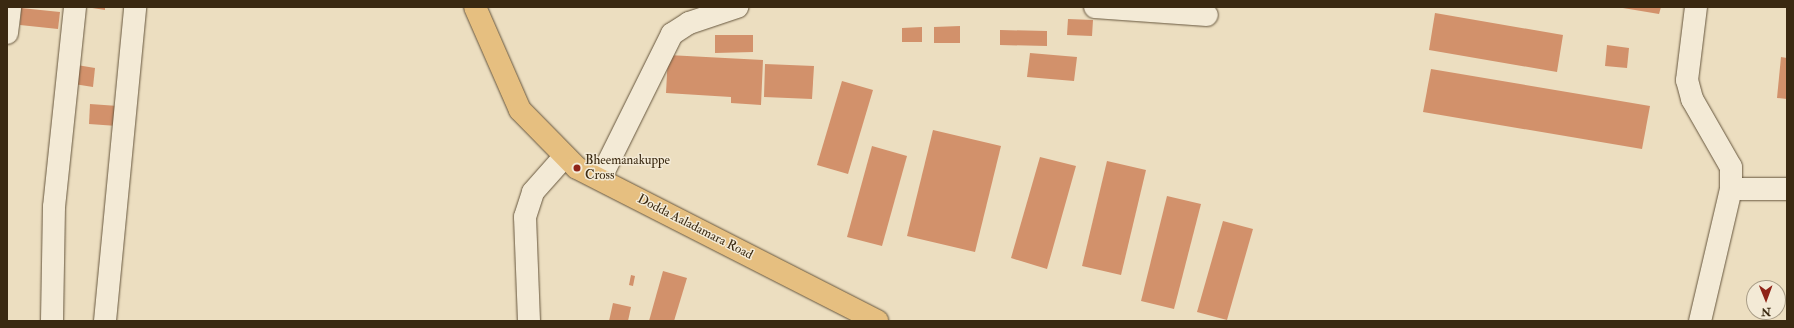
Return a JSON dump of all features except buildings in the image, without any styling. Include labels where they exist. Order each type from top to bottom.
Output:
[{"type":"main road","name":"Dodda Aaladamara Road","points":[[475,7],[520,110],[577,168],[877,321]]},
{"type":"street","points":[[7,33],[10,7]]},
{"type":"street","points":[[52,321],[54,207],[75,7]]},
{"type":"street","points":[[105,321],[135,7]]},
{"type":"street","points":[[600,179],[672,34],[689,23],[737,7]]},
{"type":"street","points":[[1095,7],[1207,15]]},
{"type":"street","points":[[1696,7],[1687,80],[1692,98],[1731,167],[1731,189],[1700,321]]},
{"type":"street","points":[[529,321],[525,217],[533,192],[565,156]]},
{"type":"street","points":[[1731,189],[1787,189]]},
{"type":"place","name":"Bheemanakuppe Cross","points":[[577,168]]}]
